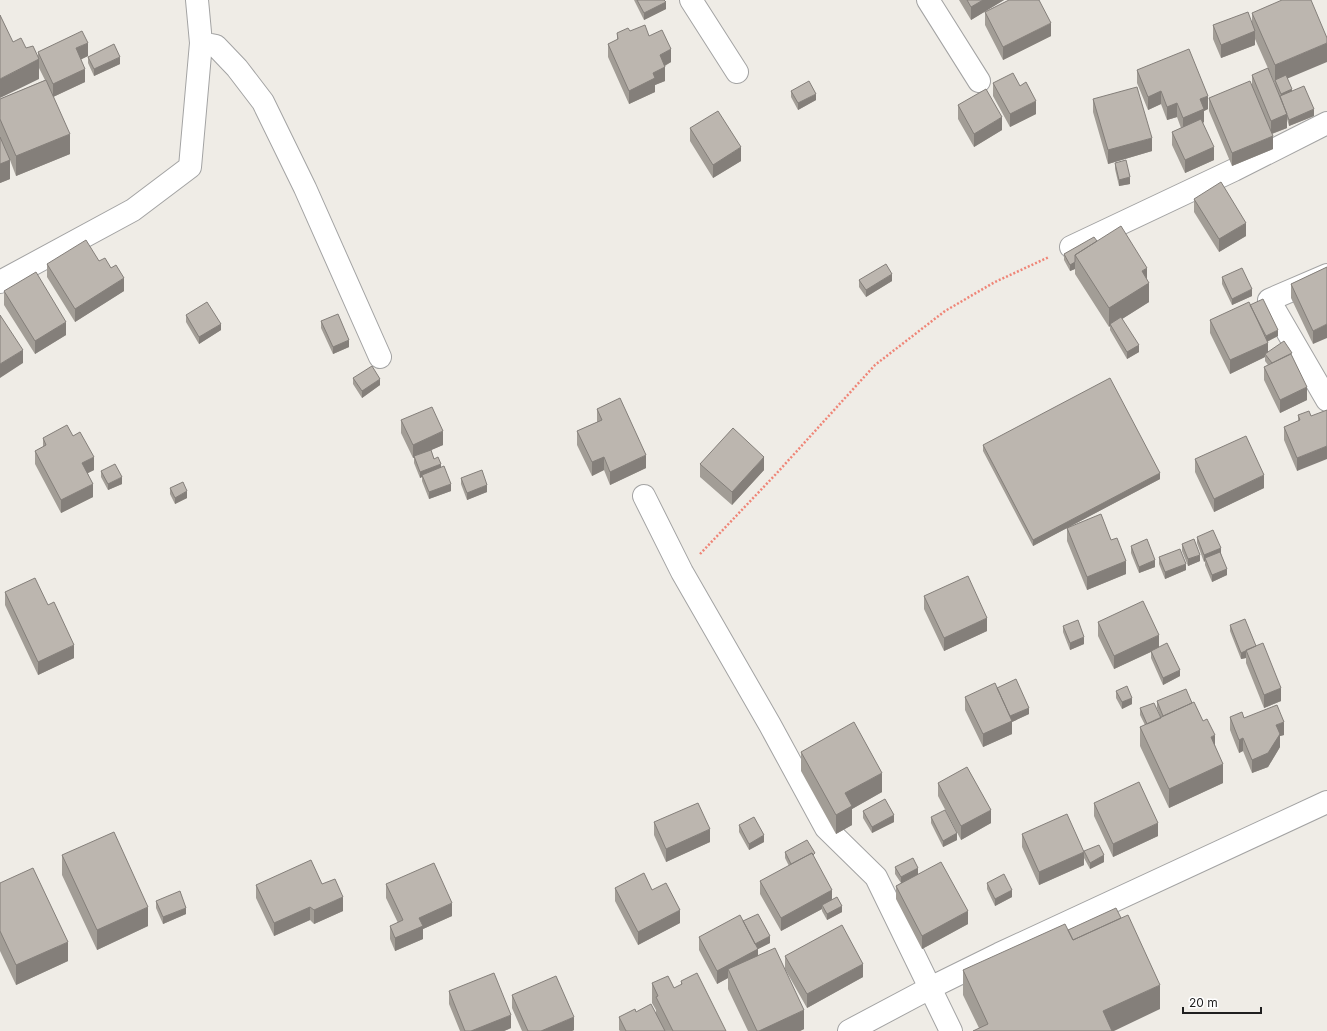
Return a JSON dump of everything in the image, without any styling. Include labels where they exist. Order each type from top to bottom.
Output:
[{"type":"street","points":[[0,282],[133,210],[190,168],[201,43],[197,0]]},
{"type":"street","points":[[691,0],[737,72]]},
{"type":"street","points":[[928,0],[980,81]]},
{"type":"street","points":[[201,43],[216,46],[237,68],[263,102],[305,188],[380,357]]},
{"type":"street","points":[[1071,247],[1234,170],[1327,123]]},
{"type":"street","points":[[1327,275],[1269,300],[1327,400]]},
{"type":"street","points":[[644,496],[682,572],[770,725],[826,828],[876,877],[951,1031]]},
{"type":"street","points":[[849,1031],[930,988],[999,954],[1327,802]]},
{"type":"path","points":[[682,572],[776,474],[875,365],[945,311],[995,282],[1071,247]]},
{"type":"building","points":[[637,0],[664,0],[666,2],[644,13]]},
{"type":"building","points":[[967,0],[983,0],[971,7]]},
{"type":"building","points":[[1009,0],[1039,0],[1051,23],[1003,47],[985,12]]},
{"type":"building","points":[[1282,0],[1311,0],[1327,38],[1327,43],[1275,65],[1252,13]]},
{"type":"building","points":[[1248,12],[1255,31],[1221,45],[1213,25]]},
{"type":"building","points":[[0,15],[13,42],[21,38],[26,48],[33,46],[39,59],[0,79]]},
{"type":"building","points":[[645,25],[649,36],[662,30],[671,49],[660,55],[665,67],[653,73],[655,78],[629,91],[608,44],[618,39],[617,33],[628,28],[630,31]]},
{"type":"building","points":[[82,31],[88,43],[76,48],[85,69],[53,84],[38,52]]},
{"type":"building","points":[[114,44],[120,57],[94,69],[88,57]]},
{"type":"building","points":[[1189,49],[1208,96],[1200,99],[1204,109],[1183,118],[1177,103],[1167,107],[1161,91],[1148,97],[1137,70]]},
{"type":"building","points":[[1268,68],[1287,114],[1271,121],[1252,75]]},
{"type":"building","points":[[1013,73],[1020,86],[1026,82],[1036,101],[1010,114],[993,83]]},
{"type":"building","points":[[1286,75],[1292,89],[1281,94],[1275,80]]},
{"type":"building","points":[[46,80],[70,134],[16,156],[0,119],[0,99]]},
{"type":"building","points":[[809,81],[816,94],[798,103],[791,91]]},
{"type":"building","points":[[1250,81],[1273,136],[1232,153],[1209,98]]},
{"type":"building","points":[[1304,86],[1314,109],[1289,120],[1280,96]]},
{"type":"building","points":[[1137,87],[1152,138],[1108,150],[1093,99]]},
{"type":"building","points":[[986,89],[1002,117],[974,134],[958,105]]},
{"type":"building","points":[[718,111],[741,147],[713,165],[690,128]]},
{"type":"building","points":[[1201,119],[1214,147],[1185,160],[1172,132]]},
{"type":"building","points":[[0,137],[10,160],[0,164]]},
{"type":"building","points":[[1126,160],[1130,177],[1119,180],[1115,163]]},
{"type":"building","points":[[1221,182],[1246,223],[1219,239],[1194,199]]},
{"type":"building","points":[[1121,226],[1147,268],[1142,271],[1149,283],[1109,308],[1075,255]]},
{"type":"building","points":[[1094,237],[1097,241],[1075,255],[1075,262],[1070,265],[1064,254]]},
{"type":"building","points":[[86,240],[99,261],[105,258],[111,268],[116,265],[124,278],[75,309],[47,264]]},
{"type":"building","points":[[886,264],[892,274],[866,290],[859,280]]},
{"type":"building","points":[[1327,267],[1327,324],[1313,331],[1291,284]]},
{"type":"building","points":[[1242,268],[1252,289],[1232,299],[1222,277]]},
{"type":"building","points":[[36,272],[66,322],[35,341],[4,291]]},
{"type":"building","points":[[1263,299],[1278,330],[1266,336],[1250,305]]},
{"type":"building","points":[[207,302],[221,324],[199,337],[186,315]]},
{"type":"building","points":[[1249,302],[1268,343],[1230,360],[1210,320]]},
{"type":"building","points":[[338,314],[349,340],[333,347],[321,321]]},
{"type":"building","points":[[0,315],[23,350],[0,364]]},
{"type":"building","points":[[1121,317],[1139,345],[1127,352],[1110,324]]},
{"type":"building","points":[[1284,341],[1292,353],[1272,363],[1265,354]]},
{"type":"building","points":[[1291,354],[1307,387],[1280,400],[1264,367]]},
{"type":"building","points":[[372,366],[380,379],[362,391],[353,378]]},
{"type":"building","points":[[1110,378],[1160,473],[1033,540],[983,445]]},
{"type":"building","points":[[620,398],[646,455],[610,472],[604,457],[592,462],[577,431],[602,420],[597,409]]},
{"type":"building","points":[[432,407],[443,431],[413,445],[401,420]]},
{"type":"building","points":[[1327,410],[1327,446],[1297,458],[1284,427],[1300,420],[1298,415],[1309,411],[1311,416]]},
{"type":"building","points":[[67,425],[73,436],[80,432],[94,457],[82,463],[93,484],[61,500],[35,451],[46,445],[43,438]]},
{"type":"building","points":[[733,428],[764,457],[732,492],[700,464]]},
{"type":"building","points":[[1246,436],[1264,475],[1214,499],[1195,459]]},
{"type":"building","points":[[431,450],[434,459],[438,457],[441,464],[420,472],[414,456]]},
{"type":"building","points":[[115,464],[122,477],[108,484],[101,471]]},
{"type":"building","points":[[444,466],[451,484],[429,492],[422,475]]},
{"type":"building","points":[[482,470],[487,485],[467,493],[461,478]]},
{"type":"building","points":[[183,482],[187,491],[175,498],[170,488]]},
{"type":"building","points":[[1101,514],[1111,540],[1117,538],[1126,561],[1087,577],[1067,528]]},
{"type":"building","points":[[1213,530],[1221,548],[1204,555],[1197,537]]},
{"type":"building","points":[[1147,539],[1155,560],[1139,567],[1131,546]]},
{"type":"building","points":[[1194,539],[1200,555],[1188,559],[1182,544]]},
{"type":"building","points":[[1180,549],[1186,564],[1165,572],[1159,557]]},
{"type":"building","points":[[1220,552],[1227,569],[1212,575],[1205,558]]},
{"type":"building","points":[[968,576],[987,618],[944,638],[924,596]]},
{"type":"building","points":[[35,578],[48,605],[54,602],[74,645],[38,662],[5,592]]},
{"type":"building","points":[[1143,601],[1159,635],[1114,656],[1098,622]]},
{"type":"building","points":[[1245,619],[1256,646],[1241,653],[1230,625]]},
{"type":"building","points":[[1078,620],[1084,637],[1070,643],[1063,626]]},
{"type":"building","points":[[1167,643],[1180,670],[1163,678],[1151,651]]},
{"type":"building","points":[[1263,643],[1281,688],[1264,695],[1246,650]]},
{"type":"building","points":[[1016,679],[1029,708],[1010,716],[997,688]]},
{"type":"building","points":[[995,683],[1012,721],[983,734],[965,697]]},
{"type":"building","points":[[1127,686],[1132,698],[1122,702],[1116,691]]},
{"type":"building","points":[[1186,689],[1192,703],[1163,716],[1157,701]]},
{"type":"building","points":[[1194,702],[1203,721],[1207,719],[1215,735],[1211,737],[1223,764],[1169,789],[1140,727]]},
{"type":"building","points":[[1154,703],[1161,718],[1147,724],[1140,708]]},
{"type":"building","points":[[1277,705],[1284,722],[1276,725],[1280,734],[1268,753],[1252,760],[1243,738],[1239,740],[1230,717],[1242,712],[1244,718]]},
{"type":"building","points":[[854,722],[882,773],[845,793],[852,806],[836,815],[801,752]]},
{"type":"building","points":[[967,767],[991,810],[961,826],[938,783]]},
{"type":"building","points":[[1139,782],[1158,823],[1113,844],[1094,803]]},
{"type":"building","points":[[885,799],[894,815],[872,827],[863,811]]},
{"type":"building","points":[[698,803],[710,829],[666,849],[654,822]]},
{"type":"building","points":[[945,810],[957,833],[943,841],[931,817]]},
{"type":"building","points":[[1067,814],[1084,852],[1039,872],[1022,834]]},
{"type":"building","points":[[754,817],[764,835],[749,844],[739,825]]},
{"type":"building","points":[[114,832],[148,907],[97,930],[62,855]]},
{"type":"building","points":[[807,840],[815,853],[813,855],[812,853],[791,864],[785,852]]},
{"type":"building","points":[[1099,845],[1104,855],[1090,863],[1084,851]]},
{"type":"building","points":[[812,853],[832,890],[781,918],[760,881]]},
{"type":"building","points":[[913,858],[918,868],[901,877],[895,867]]},
{"type":"building","points":[[311,860],[322,884],[335,879],[343,897],[314,910],[310,907],[274,923],[256,885]]},
{"type":"building","points":[[941,862],[968,911],[922,936],[896,886]]},
{"type":"building","points":[[434,863],[452,903],[419,918],[423,926],[395,938],[390,926],[403,920],[386,884]]},
{"type":"building","points":[[33,868],[68,942],[16,965],[0,931],[0,883]]},
{"type":"building","points":[[644,873],[652,890],[666,883],[680,910],[638,932],[615,888]]},
{"type":"building","points":[[1004,874],[1012,890],[995,899],[987,883]]},
{"type":"building","points":[[180,891],[186,908],[163,917],[156,901]]},
{"type":"building","points":[[837,897],[842,906],[827,914],[822,905]]},
{"type":"building","points":[[1116,908],[1121,918],[1073,940],[1068,930]]},
{"type":"building","points":[[758,914],[770,936],[755,944],[743,921]]},
{"type":"building","points":[[740,915],[758,949],[717,971],[699,937]]},
{"type":"building","points":[[1128,915],[1160,985],[1103,1011],[1112,1031],[973,1031],[988,1024],[963,970],[1065,924],[1073,940]]},
{"type":"building","points":[[842,925],[863,964],[807,994],[785,956]]},
{"type":"building","points":[[775,948],[804,1010],[757,1031],[728,969]]},
{"type":"building","points":[[494,973],[511,1015],[471,1031],[465,1031],[449,991]]},
{"type":"building","points":[[697,973],[726,1031],[673,1031],[656,997],[658,996],[652,983],[668,976],[674,988],[682,984],[681,981]]},
{"type":"building","points":[[556,976],[574,1017],[541,1031],[528,1031],[512,995]]},
{"type":"building","points":[[651,1004],[665,1031],[626,1031],[619,1017],[635,1009],[636,1012]]}]
